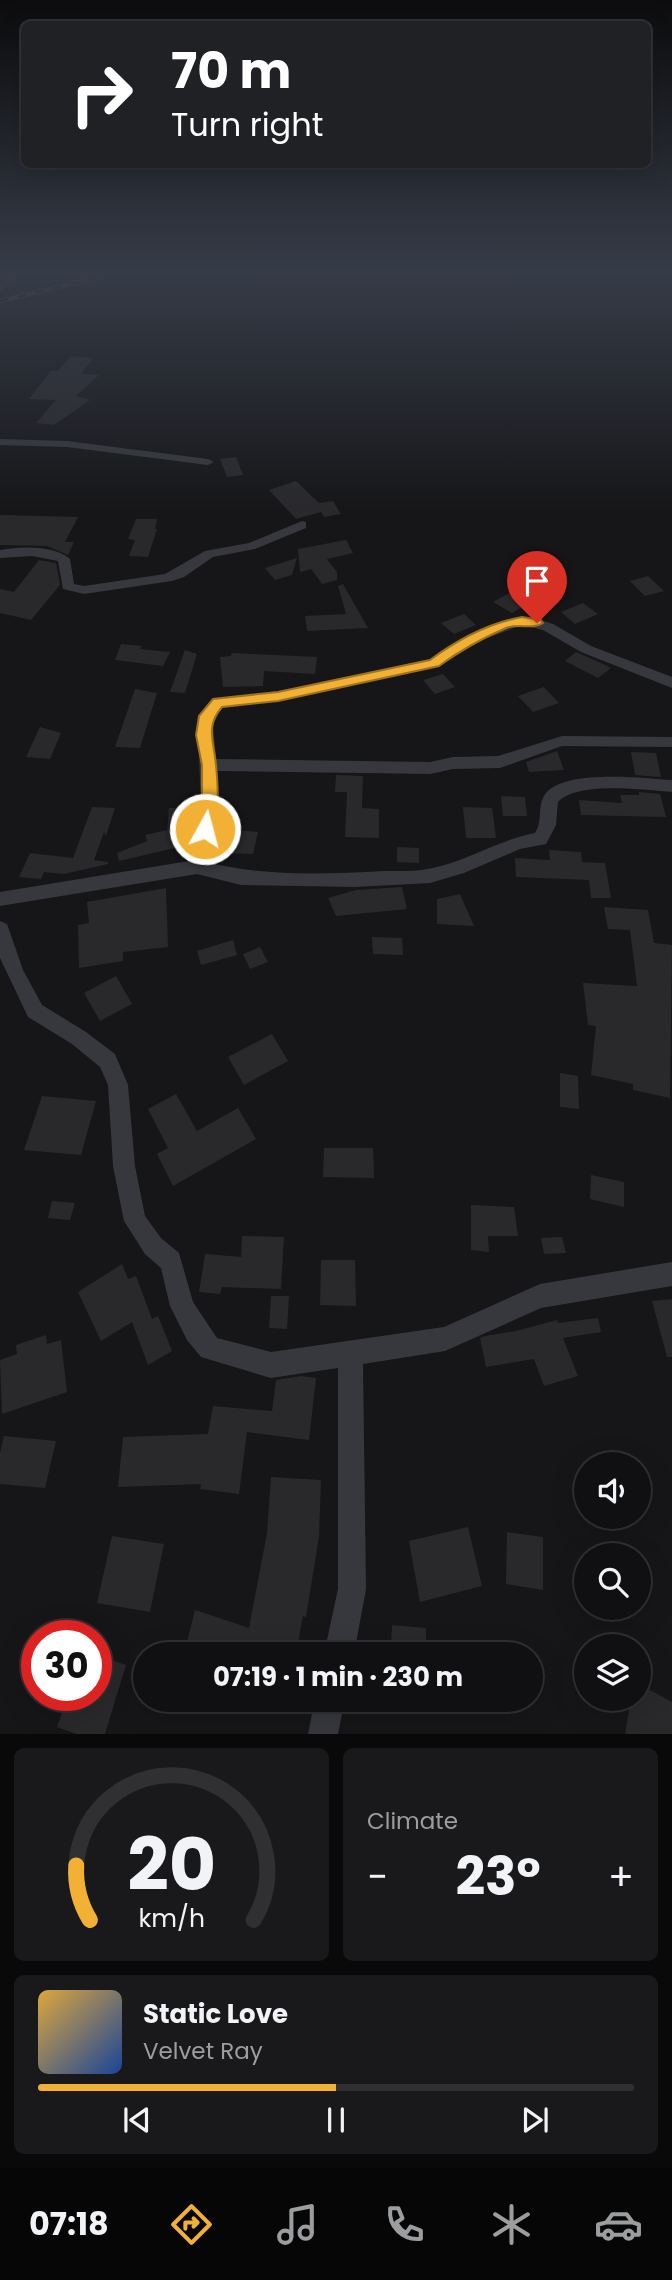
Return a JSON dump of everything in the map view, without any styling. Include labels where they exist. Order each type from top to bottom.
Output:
[{"type":"street","points":[[0,442],[67,444],[208,462]]},
{"type":"street","points":[[0,554],[14,552],[55,555],[64,559],[68,586],[84,590],[167,578],[180,574],[209,554],[251,545],[302,525]]},
{"type":"street","points":[[197,867],[209,810],[209,765],[204,735],[206,716],[218,703],[278,696],[435,663],[451,651],[505,624],[522,621],[552,629],[583,647],[672,683]]},
{"type":"street","points":[[209,765],[430,768],[453,763],[500,762],[562,741],[672,742]]},
{"type":"street","points":[[0,899],[197,867],[242,878],[355,880],[429,876],[485,858],[517,843],[540,839],[548,826],[548,809],[552,796],[562,788],[579,784],[672,786]]},
{"type":"street","points":[[0,929],[14,972],[35,1011],[79,1038],[108,1061],[118,1085],[124,1166],[135,1221],[153,1246],[171,1261],[182,1306],[196,1332],[210,1348],[271,1365],[444,1339],[540,1296],[672,1274]]},
{"type":"street","points":[[341,1642],[352,1588],[350,1353]]},
{"type":"street","points":[[323,1734],[327,1712]]},
{"type":"building","points":[[71,356],[93,358],[81,374],[99,375],[76,396],[90,400],[54,425],[36,423],[56,400],[29,399],[51,371],[58,371]]},
{"type":"building","points":[[236,457],[243,475],[227,477],[220,459]]},
{"type":"building","points":[[296,481],[319,503],[333,501],[341,514],[324,517],[321,512],[296,519],[269,490]]},
{"type":"building","points":[[0,515],[78,517],[65,542],[74,542],[68,555],[47,546],[0,545]]},
{"type":"building","points":[[136,519],[157,519],[157,529],[148,557],[129,556],[135,540],[128,539]]},
{"type":"building","points":[[346,540],[353,553],[327,559],[337,572],[337,580],[322,584],[311,569],[300,572],[298,549]]},
{"type":"building","points":[[297,558],[292,575],[275,580],[265,568]]},
{"type":"building","points":[[39,560],[56,563],[60,585],[31,620],[0,613],[0,589],[14,592]]},
{"type":"building","points":[[648,576],[664,591],[645,596],[630,581]]},
{"type":"building","points":[[529,582],[546,593],[512,613],[493,602]]},
{"type":"building","points":[[343,584],[368,628],[307,631],[305,616],[346,614],[338,586]]},
{"type":"building","points":[[583,603],[598,614],[575,624],[561,612]]},
{"type":"building","points":[[464,614],[476,625],[454,634],[441,623]]},
{"type":"building","points":[[121,644],[170,652],[163,666],[115,660]]},
{"type":"building","points":[[185,650],[197,654],[185,693],[170,692]]},
{"type":"building","points":[[576,652],[611,668],[598,678],[565,661]]},
{"type":"building","points":[[232,653],[317,657],[315,674],[264,671],[263,686],[223,687],[220,657],[231,656]]},
{"type":"building","points":[[443,674],[455,687],[435,694],[423,680]]},
{"type":"building","points":[[544,687],[559,703],[533,712],[518,696]]},
{"type":"building","points":[[135,689],[157,693],[140,748],[115,747]]},
{"type":"building","points":[[40,727],[61,733],[50,759],[26,757]]},
{"type":"building","points":[[557,751],[564,770],[529,772],[526,762]]},
{"type":"building","points":[[631,752],[656,753],[661,777],[635,775]]},
{"type":"building","points":[[336,775],[363,776],[362,808],[379,809],[379,838],[345,837],[347,792],[335,792]]},
{"type":"building","points":[[639,792],[660,794],[666,817],[581,815],[579,800],[622,803],[620,795],[639,795]]},
{"type":"building","points":[[501,796],[525,797],[527,816],[503,816]]},
{"type":"building","points":[[92,807],[115,808],[106,836],[104,832],[94,860],[108,864],[64,874],[44,872],[41,879],[19,877],[30,853],[73,858]]},
{"type":"building","points":[[463,807],[492,808],[496,838],[466,838]]},
{"type":"building","points":[[169,808],[187,808],[185,841],[178,843],[179,847],[119,861],[117,853],[147,841],[145,835],[167,830]]},
{"type":"building","points":[[222,829],[258,832],[253,854],[227,853],[220,862],[210,860]]},
{"type":"building","points":[[397,847],[419,848],[419,863],[397,862]]},
{"type":"building","points":[[549,850],[581,852],[582,862],[605,863],[611,898],[591,898],[589,880],[516,877],[515,858],[550,860]]},
{"type":"building","points":[[402,887],[407,909],[336,916],[328,898],[356,890]]},
{"type":"building","points":[[166,888],[168,947],[123,952],[123,961],[79,968],[78,925],[89,923],[87,902]]},
{"type":"building","points":[[460,894],[474,926],[437,924],[437,899]]},
{"type":"building","points":[[604,907],[648,910],[654,943],[672,945],[670,1098],[633,1090],[633,1084],[591,1075],[596,1026],[588,1025],[583,983],[637,986],[630,930],[608,929]]},
{"type":"building","points":[[372,937],[402,938],[403,955],[373,954]]},
{"type":"building","points":[[233,940],[237,955],[201,965],[197,951]]},
{"type":"building","points":[[260,947],[268,962],[250,969],[243,954]]},
{"type":"building","points":[[116,976],[132,1004],[100,1021],[84,993]]},
{"type":"building","points":[[272,1034],[288,1061],[244,1085],[228,1057]]},
{"type":"building","points":[[560,1073],[578,1076],[579,1109],[560,1107]]},
{"type":"building","points":[[176,1094],[197,1131],[238,1108],[256,1139],[173,1186],[157,1154],[168,1148],[148,1109]]},
{"type":"building","points":[[42,1096],[96,1101],[81,1155],[24,1150]]},
{"type":"building","points":[[324,1148],[373,1148],[374,1178],[323,1177]]},
{"type":"building","points":[[591,1175],[624,1182],[624,1207],[590,1199]]},
{"type":"building","points":[[52,1201],[75,1203],[70,1220],[48,1218]]},
{"type":"building","points":[[471,1205],[514,1207],[518,1236],[488,1236],[489,1252],[471,1250]]},
{"type":"building","points":[[242,1236],[284,1237],[281,1289],[222,1287],[220,1294],[199,1292],[205,1254],[241,1257]]},
{"type":"building","points":[[562,1237],[566,1253],[544,1254],[541,1238]]},
{"type":"building","points":[[321,1260],[355,1260],[356,1306],[320,1305]]},
{"type":"building","points":[[122,1264],[128,1279],[136,1276],[152,1319],[158,1316],[172,1351],[148,1365],[132,1322],[101,1341],[78,1292]]},
{"type":"building","points":[[271,1296],[289,1296],[287,1329],[269,1328]]},
{"type":"building","points":[[672,1299],[672,1357],[667,1357],[652,1301]]},
{"type":"building","points":[[598,1318],[601,1332],[563,1338],[578,1376],[544,1386],[534,1359],[486,1367],[480,1338],[557,1320],[558,1323]]},
{"type":"building","points":[[46,1335],[47,1344],[61,1340],[67,1392],[2,1414],[0,1360],[17,1354],[16,1345]]},
{"type":"building","points":[[301,1376],[316,1378],[309,1440],[247,1432],[239,1494],[200,1489],[201,1484],[118,1487],[123,1437],[208,1434],[213,1406],[272,1411],[276,1380]]},
{"type":"building","points":[[4,1436],[56,1441],[45,1488],[0,1484],[0,1453]]},
{"type":"building","points":[[271,1477],[321,1480],[319,1537],[306,1617],[303,1616],[298,1642],[187,1642],[195,1610],[249,1628],[267,1533]]},
{"type":"building","points":[[468,1527],[482,1586],[420,1602],[409,1541]]},
{"type":"building","points":[[507,1532],[543,1537],[543,1590],[506,1584]]},
{"type":"building","points":[[112,1536],[164,1544],[150,1612],[97,1603]]},
{"type":"building","points":[[392,1625],[426,1628],[426,1642],[391,1642]]},
{"type":"building","points":[[112,1660],[126,1665],[112,1711]]},
{"type":"building","points":[[651,1691],[672,1702],[672,1734],[625,1734],[629,1711],[651,1711]]},
{"type":"building","points":[[63,1711],[112,1711],[105,1734],[76,1734],[57,1727]]},
{"type":"route","points":[[205,829],[209,810],[209,765],[204,735],[206,716],[218,703],[278,696],[435,663],[451,651],[505,624],[522,621],[537,623]]}]
